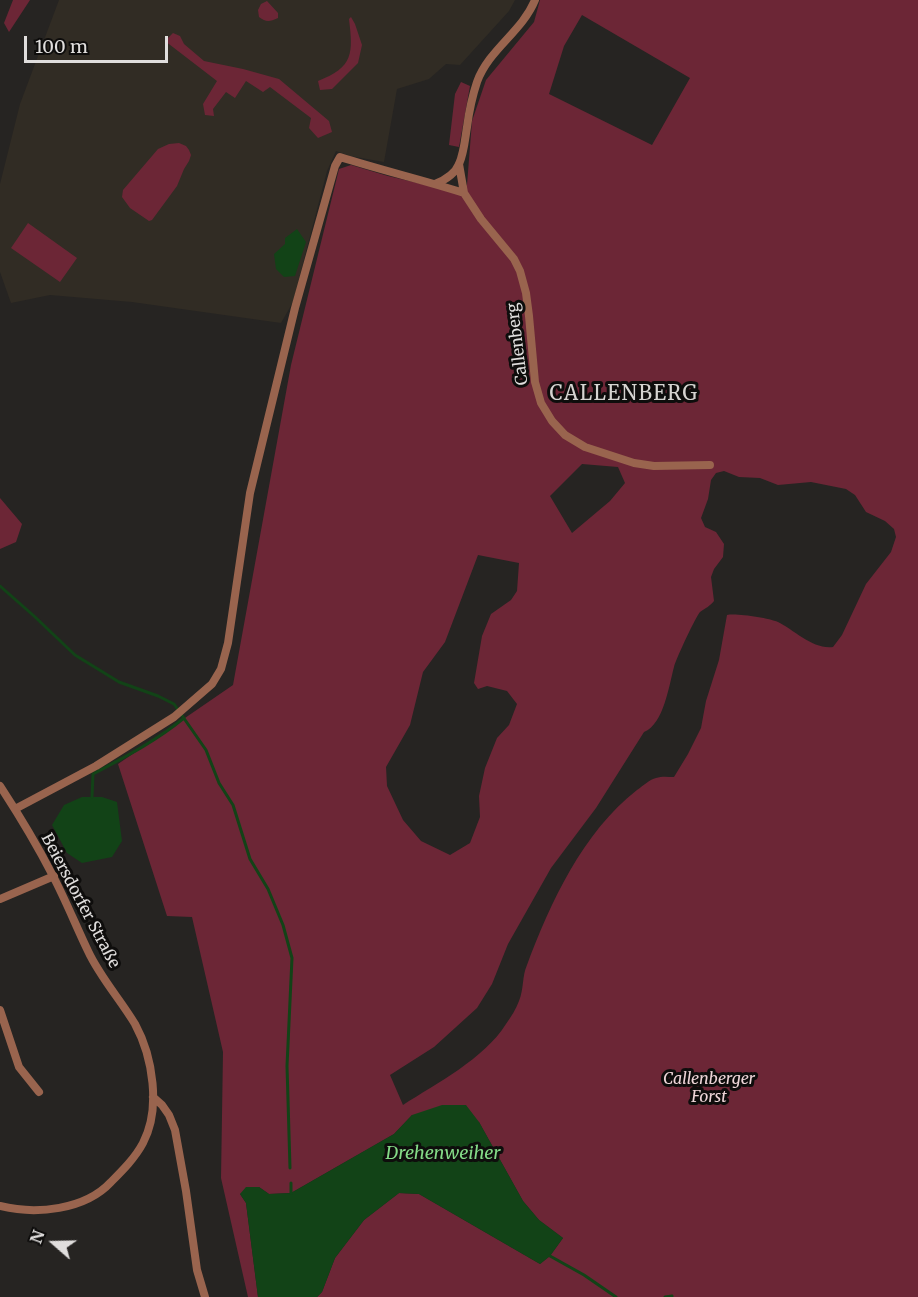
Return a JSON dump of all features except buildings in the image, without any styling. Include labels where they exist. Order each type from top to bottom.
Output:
[{"type":"street","points":[[435,183],[453,174],[459,164],[470,106],[478,80],[490,58],[525,19],[535,0]]},
{"type":"street","points":[[15,809],[96,766],[174,717],[212,684],[221,669],[228,643],[250,493],[295,308],[335,166],[340,158],[464,193],[459,164]]},
{"type":"street","name":"Callenberg","points":[[464,193],[480,219],[520,271],[526,293],[535,382],[541,403],[552,421],[565,435],[585,447],[634,463],[654,466],[710,465]]},
{"type":"street","name":"Beiersdorfer Straße","points":[[0,786],[54,876],[89,954],[135,1025],[152,1074],[153,1097],[144,1141],[133,1158],[105,1188],[93,1196],[67,1206],[45,1211],[25,1211],[0,1206]]},
{"type":"street","points":[[0,899],[54,876]]},
{"type":"street","points":[[0,1010],[20,1067],[39,1092]]},
{"type":"street","points":[[153,1097],[169,1115],[175,1130],[197,1270],[205,1297]]},
{"type":"shaded area","points":[[59,0],[515,0],[509,11],[460,65],[446,64],[429,79],[397,89],[384,162],[336,151],[327,171],[293,302],[281,323],[132,302],[50,295],[11,303],[0,272],[0,184],[20,104]]},
{"type":"green space","points":[[13,0],[30,0],[9,32],[4,23]]},
{"type":"green space","name":"Callenberger Forst","points":[[540,0],[918,0],[918,1297],[317,1297],[322,1292],[335,1258],[364,1220],[399,1193],[419,1194],[540,1264],[550,1256],[563,1238],[539,1220],[523,1201],[479,1122],[412,1115],[394,1134],[291,1193],[269,1194],[259,1187],[240,1194],[246,1203],[258,1297],[248,1297],[221,1178],[223,1052],[192,917],[167,916],[118,764],[233,685],[291,365],[339,169],[351,165],[454,193],[467,185],[472,121],[486,80],[534,22]],"holes":[[[582,15],[690,78],[652,145],[549,94],[564,46]],[[582,464],[618,467],[625,483],[610,501],[572,533],[550,496]],[[724,471],[739,477],[760,478],[778,485],[811,482],[846,489],[855,495],[866,512],[885,521],[894,529],[896,537],[891,552],[866,584],[842,635],[833,647],[811,643],[773,620],[745,615],[727,615],[719,660],[706,701],[701,728],[674,777],[654,779],[637,790],[600,826],[585,847],[570,870],[546,917],[525,969],[521,996],[510,1019],[497,1037],[473,1059],[403,1105],[390,1075],[434,1047],[477,1008],[492,984],[508,944],[551,868],[596,808],[644,732],[651,728],[661,713],[674,667],[686,638],[700,612],[714,601],[711,577],[723,557],[724,544],[716,532],[705,527],[701,518],[708,499],[711,480],[716,473]],[[478,555],[519,563],[517,591],[511,600],[491,614],[482,636],[474,683],[478,689],[487,686],[507,691],[517,704],[509,725],[497,738],[485,768],[479,796],[480,817],[470,843],[450,855],[421,841],[403,820],[387,786],[386,767],[410,725],[423,672],[445,642]]]},
{"type":"green space","points":[[267,1],[278,13],[278,18],[268,21],[259,17],[258,10],[261,4]]},
{"type":"green space","points":[[351,17],[362,45],[358,63],[332,89],[320,90],[318,81],[339,70],[348,58],[351,41],[349,19]]},
{"type":"green space","points":[[173,33],[180,36],[184,44],[204,61],[279,79],[329,121],[332,132],[318,138],[309,128],[311,118],[270,87],[263,92],[246,81],[235,98],[226,92],[213,109],[214,116],[205,115],[203,104],[217,81],[165,41]]},
{"type":"green space","points":[[461,82],[470,86],[459,147],[449,145],[455,94]]},
{"type":"green space","points":[[179,143],[189,150],[191,155],[189,161],[177,186],[149,221],[130,208],[122,197],[123,190],[158,149]]},
{"type":"green space","points":[[28,223],[77,258],[60,282],[11,248]]},
{"type":"green space","points":[[0,498],[22,524],[16,542],[0,549]]},
{"type":"water","points":[[297,229],[306,242],[295,276],[284,277],[276,269],[274,254],[285,244],[285,238]]},
{"type":"water","points":[[82,797],[102,797],[117,802],[122,841],[112,857],[82,863],[67,853],[52,825],[64,805]]},
{"type":"water","name":"Drehenweiher","points":[[442,1105],[466,1105],[479,1122],[523,1201],[539,1220],[563,1238],[550,1256],[540,1264],[419,1194],[399,1193],[364,1220],[335,1258],[322,1292],[317,1297],[258,1297],[246,1203],[240,1194],[246,1187],[259,1187],[269,1194],[291,1193],[394,1134],[412,1115]]},
{"type":"waterway","points":[[0,586],[75,655],[119,682],[174,704],[206,750],[219,783],[233,805],[250,859],[268,889],[283,925],[292,958],[287,1066],[290,1168]]},
{"type":"waterway","points":[[92,797],[93,774],[151,741],[184,718]]},
{"type":"waterway","points":[[291,1183],[291,1193]]},
{"type":"waterway","points":[[550,1256],[584,1275],[616,1297]]},
{"type":"waterway","points":[[665,1297],[672,1296]]},
{"type":"district","name":"CALLENBERG","points":[[624,394]]}]
